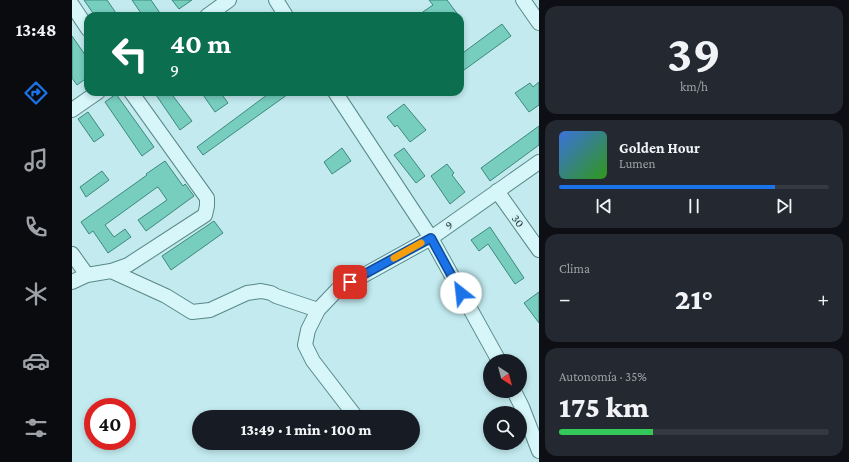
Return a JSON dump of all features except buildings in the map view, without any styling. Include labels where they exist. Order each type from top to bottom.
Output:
[{"type":"street","points":[[213,12],[230,0]]},
{"type":"street","points":[[276,0],[284,12]]},
{"type":"street","points":[[523,0],[539,23]]},
{"type":"street","points":[[72,5],[84,23]]},
{"type":"street","points":[[72,110],[92,96]]},
{"type":"street","points":[[72,282],[86,275],[111,271],[128,265],[205,215],[207,198],[134,96]]},
{"type":"street","points":[[339,96],[431,238],[494,354]]},
{"type":"street","name":"9","points":[[351,410],[313,361],[305,345],[308,330],[318,310],[337,290],[431,238],[539,162]]},
{"type":"street","name":"30","points":[[497,191],[539,250]]},
{"type":"street","points":[[72,254],[86,275]]},
{"type":"street","points":[[111,271],[166,296],[192,312],[210,310],[247,293],[261,290],[318,310]]},
{"type":"street","points":[[518,398],[539,452]]},
{"type":"slow traffic","points":[[394,258],[421,243]]},
{"type":"route","points":[[350,282],[431,238],[461,293]]}]
